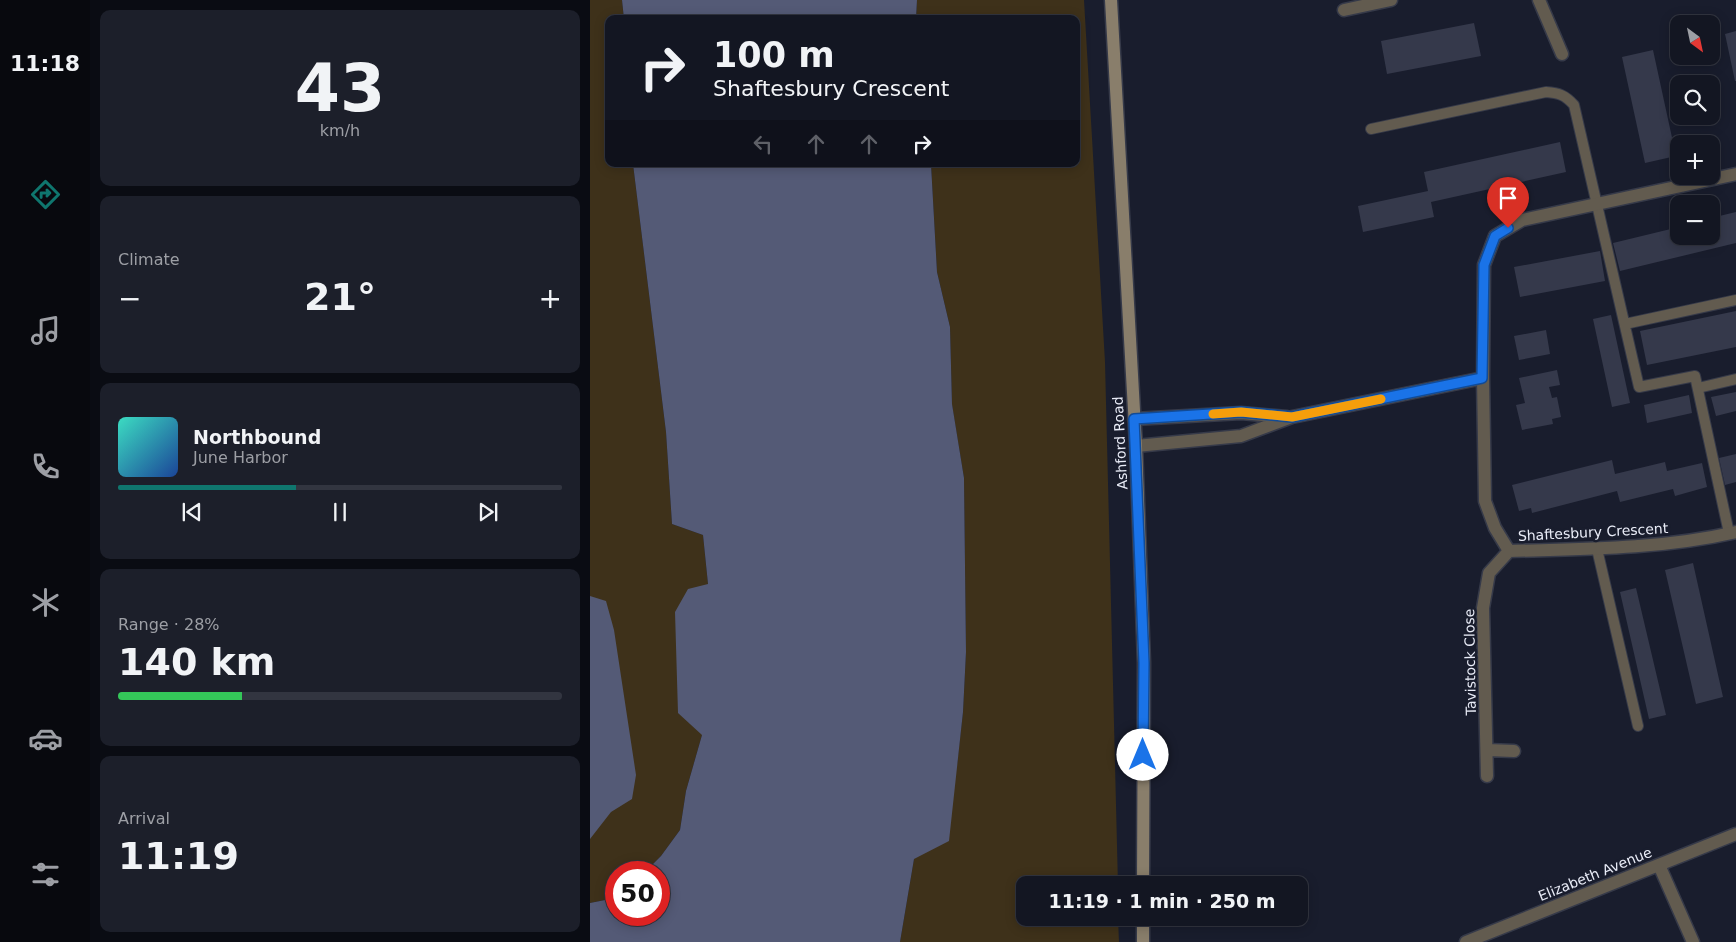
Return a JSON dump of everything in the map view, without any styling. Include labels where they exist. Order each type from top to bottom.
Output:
[{"type":"main road","name":"Ashford Road","points":[[1111,0],[1136,446],[1144,663],[1143,876]]},
{"type":"main road","points":[[1142,942],[1143,926]]},
{"type":"street","points":[[1344,10],[1391,0]]},
{"type":"street","points":[[1540,0],[1562,54]]},
{"type":"street","name":"Shaftesbury Crescent","points":[[1733,533],[1706,539],[1598,549],[1509,551],[1495,528],[1485,501],[1482,378],[1484,265],[1495,236],[1522,220],[1736,174]]},
{"type":"street","points":[[1136,446],[1242,436],[1292,417],[1482,378]]},
{"type":"street","points":[[1134,419],[1241,412],[1292,417]]},
{"type":"street","name":"Tavistock Close","points":[[1487,776],[1483,608],[1488,573],[1509,551]]},
{"type":"street","points":[[1487,750],[1514,752]]},
{"type":"street","name":"Elizabeth Avenue","points":[[1466,942],[1736,834]]},
{"type":"street","points":[[1660,865],[1692,942]]},
{"type":"lane","points":[[1371,129],[1546,92],[1560,93],[1574,105],[1639,387],[1695,376],[1733,533]]},
{"type":"lane","points":[[1625,324],[1736,300]]},
{"type":"lane","points":[[1698,388],[1736,379]]},
{"type":"lane","points":[[1598,549],[1638,726]]},
{"type":"shaded area","points":[[590,0],[622,0],[624,15],[605,15],[605,167],[633,167],[666,432],[672,524],[703,535],[708,584],[702,735],[686,791],[680,830],[656,861],[605,861],[605,900],[590,903]]},
{"type":"shaded area","points":[[917,0],[1084,0],[1105,362],[1118,876],[1016,876],[1016,926],[1118,926],[1119,942],[900,942],[914,859],[957,765],[963,712],[966,652],[964,478],[952,405],[950,327],[937,272],[931,167],[1080,167],[1080,15],[916,15]]},
{"type":"water","points":[[622,0],[917,0],[916,15],[624,15]]},
{"type":"water","points":[[633,167],[931,167],[937,272],[950,327],[952,404],[964,478],[966,652],[963,712],[949,841],[914,859],[900,942],[590,942],[590,903],[605,900],[605,926],[670,926],[670,861],[656,861],[680,830],[686,791],[702,735],[678,713],[675,612],[688,589],[708,584],[703,535],[672,524],[666,432]]},
{"type":"water","points":[[590,596],[606,601],[614,630],[636,775],[632,799],[611,812],[590,839]]},
{"type":"building","points":[[1474,23],[1481,56],[1387,74],[1381,41]]},
{"type":"building","points":[[1736,31],[1736,81],[1735,81],[1725,34]]},
{"type":"building","points":[[1653,50],[1671,135],[1670,157],[1645,163],[1622,57]]},
{"type":"building","points":[[1560,142],[1566,172],[1431,202],[1434,217],[1363,232],[1358,206],[1428,191],[1424,172]]},
{"type":"building","points":[[1736,212],[1736,243],[1620,271],[1613,243],[1670,229],[1670,245],[1720,245],[1720,216]]},
{"type":"building","points":[[1600,251],[1605,281],[1520,297],[1514,267]]},
{"type":"building","points":[[1736,311],[1736,347],[1647,365],[1640,331]]},
{"type":"building","points":[[1611,315],[1630,403],[1612,407],[1593,319]]},
{"type":"building","points":[[1546,330],[1550,354],[1519,360],[1514,336]]},
{"type":"building","points":[[1557,370],[1560,385],[1549,387],[1552,398],[1557,397],[1561,417],[1552,419],[1553,424],[1522,430],[1516,405],[1525,403],[1519,378]]},
{"type":"building","points":[[1736,392],[1736,411],[1716,416],[1711,397]]},
{"type":"building","points":[[1689,395],[1692,413],[1647,423],[1644,405]]},
{"type":"building","points":[[1736,454],[1736,482],[1725,485],[1719,458]]},
{"type":"building","points":[[1612,460],[1615,474],[1665,462],[1667,471],[1702,463],[1707,487],[1675,496],[1673,489],[1620,502],[1617,491],[1532,513],[1531,508],[1519,511],[1512,485]]},
{"type":"building","points":[[1693,563],[1723,697],[1696,704],[1665,570]]},
{"type":"building","points":[[1636,588],[1666,715],[1649,719],[1620,592]]},
{"type":"slow traffic","points":[[1213,414],[1241,412],[1292,417],[1381,399]]},
{"type":"route","points":[[1143,755],[1144,663],[1134,419],[1241,412],[1292,417],[1482,378],[1484,265],[1495,236],[1508,228]]}]
